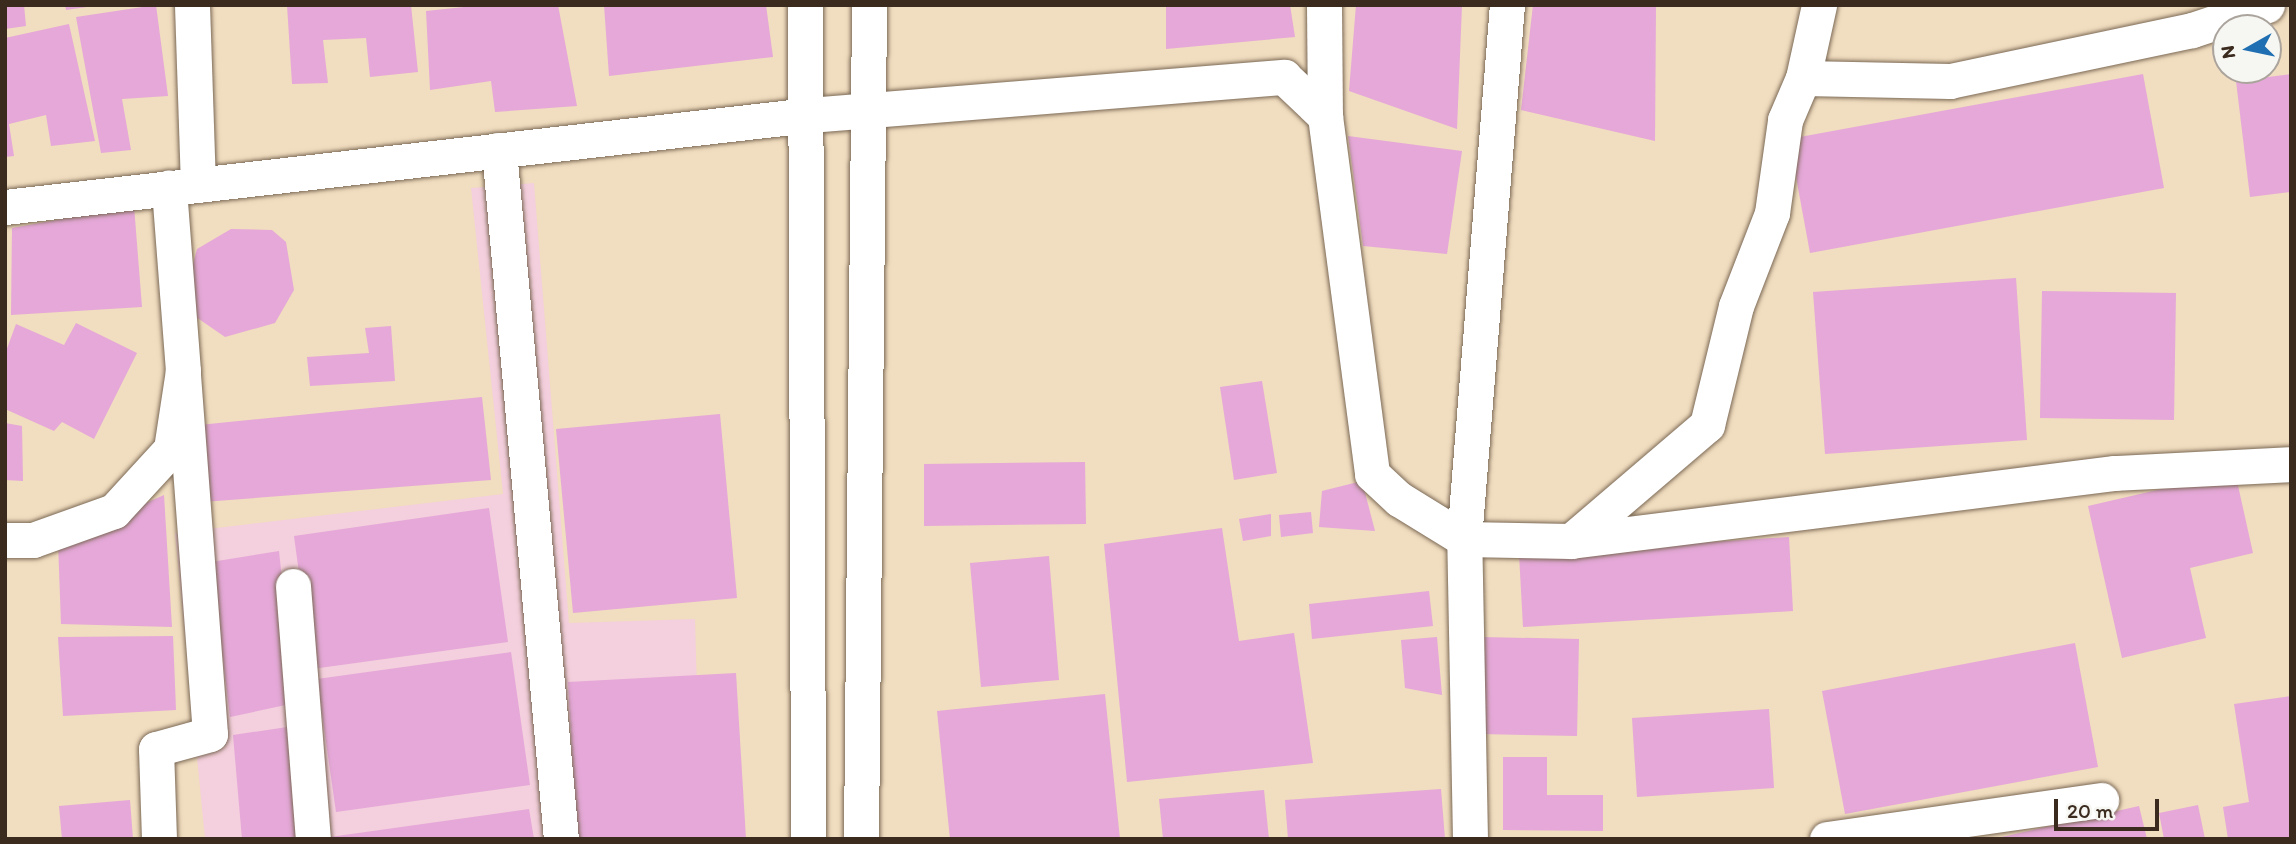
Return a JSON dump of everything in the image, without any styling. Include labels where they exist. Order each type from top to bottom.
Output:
[{"type":"street","points":[[159,839],[156,749],[210,734],[183,371],[183,186],[192,5]]},
{"type":"street","points":[[805,5],[809,115],[808,839]]},
{"type":"street","points":[[861,839],[873,110],[869,5]]},
{"type":"street","points":[[1324,5],[1325,116],[1373,474],[1399,499],[1464,539],[1571,541],[2115,474],[2291,464]]},
{"type":"street","points":[[1469,839],[1464,539],[1507,5]]},
{"type":"street","points":[[1571,541],[1707,425],[1736,306],[1772,214],[1785,120],[1803,78],[1819,5]]},
{"type":"street","points":[[1803,78],[1950,81],[2192,30],[2267,5]]},
{"type":"street","points":[[5,207],[809,115],[1284,77],[1325,116]]},
{"type":"street","points":[[499,150],[561,839]]},
{"type":"street","points":[[5,540],[33,540],[114,511],[171,449],[183,371]]},
{"type":"street","points":[[293,586],[313,839]]},
{"type":"street","points":[[1828,839],[2101,800]]},
{"type":"shaded area","points":[[534,183],[569,623],[695,619],[701,839],[205,839],[175,533],[503,494],[471,188]]},
{"type":"building","points":[[5,5],[24,5],[26,26],[5,29]]},
{"type":"building","points":[[65,5],[87,5],[87,7],[66,10]]},
{"type":"building","points":[[156,5],[168,96],[122,99],[131,150],[101,153],[76,17]]},
{"type":"building","points":[[287,5],[411,5],[418,72],[370,77],[366,38],[323,40],[328,83],[292,84]]},
{"type":"building","points":[[483,5],[558,5],[577,106],[495,112],[491,81],[430,90],[426,11]]},
{"type":"building","points":[[604,5],[766,5],[773,57],[609,76]]},
{"type":"building","points":[[1166,5],[1290,5],[1295,37],[1166,49]]},
{"type":"building","points":[[1356,5],[1462,5],[1457,129],[1349,91]]},
{"type":"building","points":[[1533,5],[1656,5],[1655,141],[1521,110]]},
{"type":"building","points":[[69,24],[95,141],[51,146],[46,115],[9,124],[14,156],[5,157],[5,38]]},
{"type":"building","points":[[2143,74],[2164,188],[1810,253],[1789,139]]},
{"type":"building","points":[[2291,74],[2291,192],[2250,197],[2236,84],[2282,84],[2282,75]]},
{"type":"building","points":[[1348,136],[1462,151],[1447,254],[1363,246]]},
{"type":"building","points":[[134,206],[142,307],[11,315],[12,228]]},
{"type":"building","points":[[231,229],[272,230],[286,242],[294,290],[275,323],[225,337],[196,317],[190,275],[197,249]]},
{"type":"building","points":[[2016,278],[2027,440],[1825,454],[1813,292]]},
{"type":"building","points":[[2042,291],[2176,293],[2174,420],[2040,418]]},
{"type":"building","points":[[76,323],[137,353],[94,439],[62,422],[54,431],[5,409],[5,354],[16,324],[64,345]]},
{"type":"building","points":[[391,326],[395,381],[310,386],[307,357],[369,353],[365,328]]},
{"type":"building","points":[[1262,381],[1277,473],[1234,480],[1220,387]]},
{"type":"building","points":[[482,397],[491,480],[203,502],[199,425]]},
{"type":"building","points":[[720,414],[737,598],[573,613],[556,429]]},
{"type":"building","points":[[5,423],[22,426],[23,481],[5,480]]},
{"type":"building","points":[[1085,462],[1086,524],[924,526],[924,464]]},
{"type":"building","points":[[2235,472],[2253,553],[2190,568],[2206,638],[2122,658],[2088,506]]},
{"type":"building","points":[[1362,481],[1375,531],[1319,527],[1322,491]]},
{"type":"building","points":[[164,495],[172,627],[61,624],[58,542]]},
{"type":"building","points":[[489,508],[508,642],[312,669],[294,536]]},
{"type":"building","points":[[1311,512],[1313,533],[1281,537],[1279,515]]},
{"type":"building","points":[[1271,514],[1271,536],[1243,541],[1239,519]]},
{"type":"building","points":[[1222,528],[1239,641],[1294,633],[1313,763],[1127,782],[1104,544]]},
{"type":"building","points":[[1789,537],[1793,611],[1523,627],[1519,554]]},
{"type":"building","points":[[279,551],[295,703],[230,717],[211,562]]},
{"type":"building","points":[[1049,556],[1059,680],[981,687],[970,563]]},
{"type":"building","points":[[1429,591],[1433,626],[1312,639],[1309,604]]},
{"type":"building","points":[[173,636],[176,710],[63,716],[58,637]]},
{"type":"building","points":[[1437,637],[1442,695],[1405,688],[1401,640]]},
{"type":"building","points":[[1482,637],[1579,639],[1577,736],[1480,734]]},
{"type":"building","points":[[2075,643],[2098,767],[1845,814],[1822,691]]},
{"type":"building","points":[[511,652],[530,785],[336,812],[317,679]]},
{"type":"building","points":[[736,673],[746,839],[577,839],[568,682]]},
{"type":"building","points":[[1105,694],[1120,839],[950,839],[937,711]]},
{"type":"building","points":[[2291,696],[2291,839],[2228,839],[2223,807],[2249,802],[2234,704]]},
{"type":"building","points":[[1769,709],[1774,788],[1637,797],[1632,718]]},
{"type":"building","points":[[294,726],[305,839],[242,839],[233,735]]},
{"type":"building","points":[[1503,757],[1547,757],[1547,795],[1603,795],[1603,831],[1503,830]]},
{"type":"building","points":[[1441,789],[1445,839],[1288,839],[1285,800]]},
{"type":"building","points":[[1264,790],[1269,839],[1163,839],[1159,799]]},
{"type":"building","points":[[130,800],[133,839],[62,839],[59,806]]},
{"type":"building","points":[[2198,805],[2205,839],[2164,839],[2159,813]]},
{"type":"building","points":[[2139,806],[2147,839],[1997,839],[1997,838]]},
{"type":"building","points":[[529,809],[534,839],[330,839],[330,837]]}]
